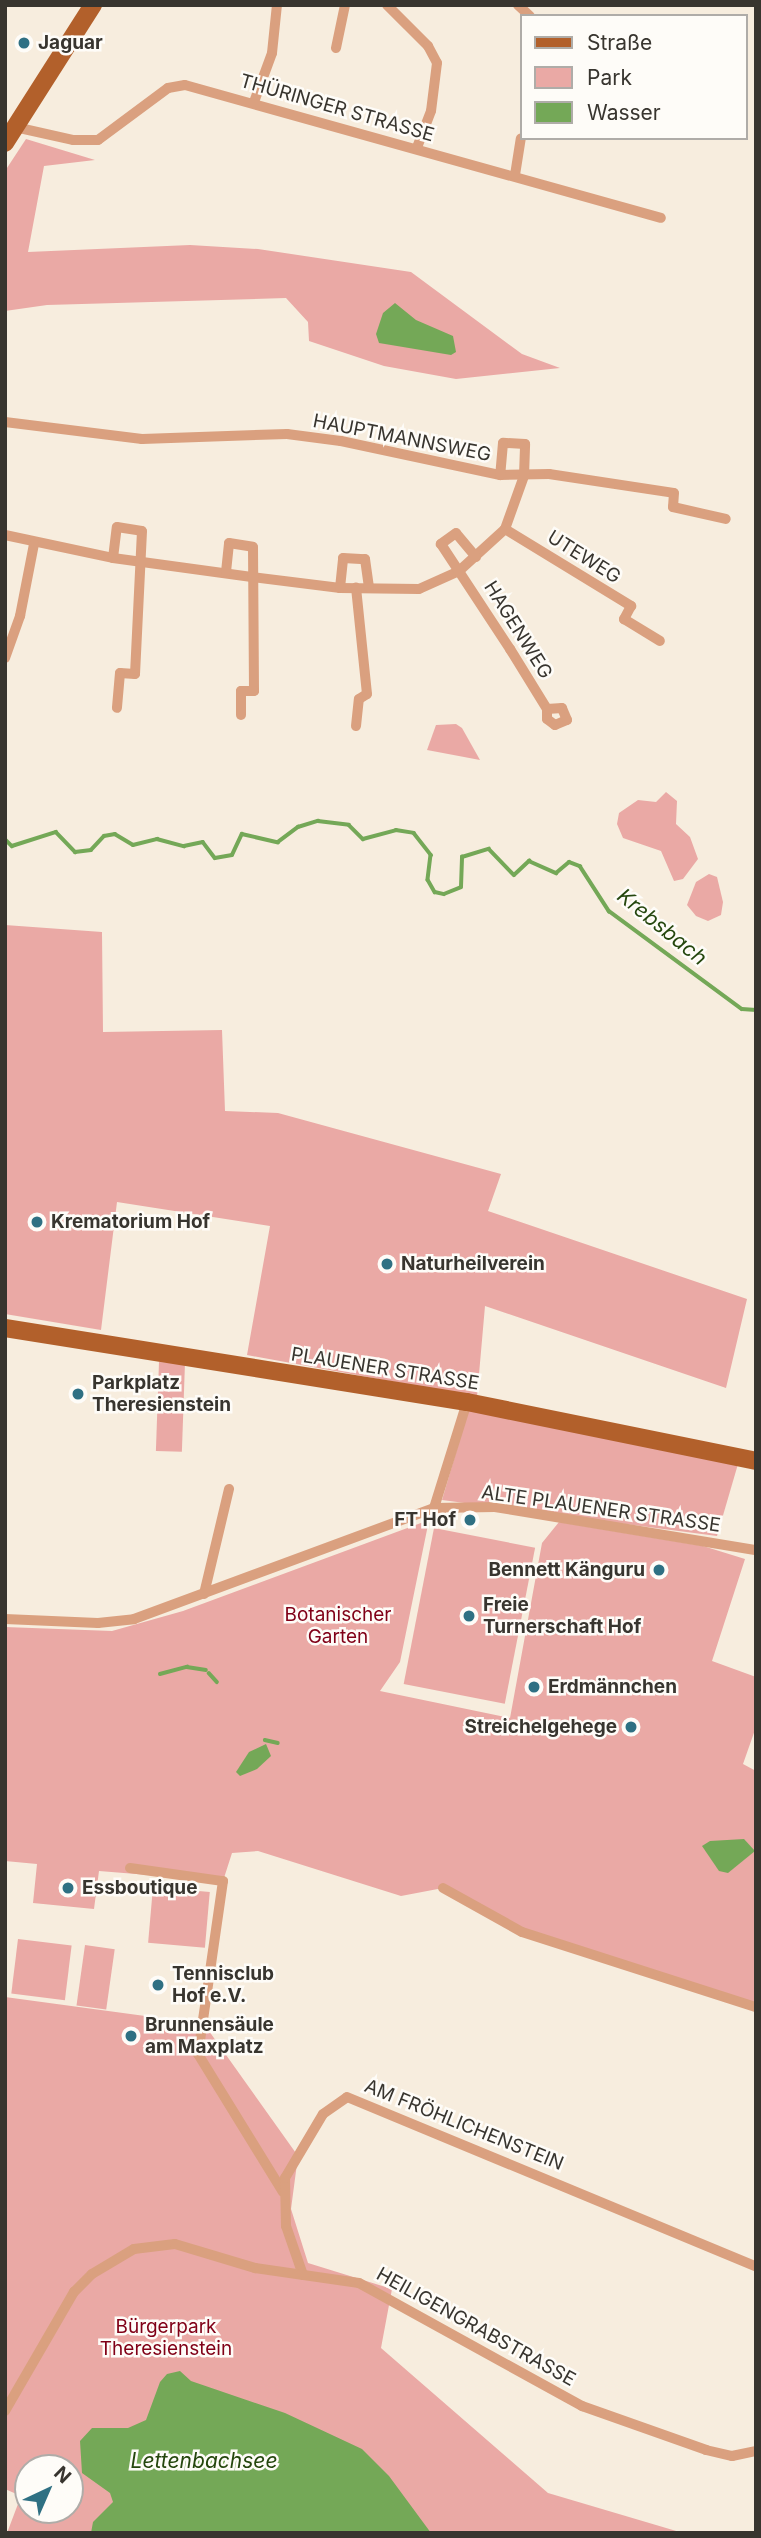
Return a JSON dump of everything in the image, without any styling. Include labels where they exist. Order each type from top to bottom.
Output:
[{"type":"main road","points":[[5,143],[93,5]]},
{"type":"main road","name":"PLAUENER STRASSE","points":[[5,1328],[467,1402],[756,1461]]},
{"type":"street","points":[[254,102],[272,53],[277,5]]},
{"type":"street","points":[[336,48],[345,5]]},
{"type":"street","points":[[387,5],[428,46],[436,64],[431,111],[417,148]]},
{"type":"street","name":"THÜRINGER STRASSE","points":[[15,127],[74,140],[99,141],[168,88],[185,85],[254,102],[661,218]]},
{"type":"street","points":[[514,175],[521,140]]},
{"type":"street","name":"HAUPTMANNSWEG","points":[[5,422],[142,439],[287,434],[500,475],[524,476],[525,444],[503,443],[500,475]]},
{"type":"street","points":[[5,536],[113,558],[252,577],[340,588],[419,589],[459,571],[505,529],[524,476],[549,474],[674,493],[673,507],[726,519]]},
{"type":"street","points":[[113,558],[117,527],[142,531],[135,674],[120,673],[117,708]]},
{"type":"street","name":"UTEWEG","points":[[505,529],[631,606],[624,619],[660,640]]},
{"type":"street","name":"HAGENWEG","points":[[476,557],[456,533],[441,544],[547,709]]},
{"type":"street","points":[[226,572],[229,543],[253,547],[254,691],[241,691],[241,715]]},
{"type":"street","points":[[5,658],[20,616],[34,544]]},
{"type":"street","points":[[340,588],[343,558],[365,559],[369,587]]},
{"type":"street","points":[[356,588],[367,694],[359,699],[356,726]]},
{"type":"street","points":[[434,1508],[467,1402]]},
{"type":"street","points":[[204,1594],[229,1489]]},
{"type":"street","name":"ALTE PLAUENER STRASSE","points":[[5,1619],[98,1623],[134,1619],[434,1508],[495,1507],[756,1550]]},
{"type":"street","points":[[130,1868],[223,1881],[198,2053],[283,2192]]},
{"type":"street","points":[[443,1888],[523,1932],[756,2007]]},
{"type":"street","name":"AM FRÖHLICHENSTEIN","points":[[303,2275],[286,2226],[283,2192],[285,2178],[323,2114],[347,2097],[756,2266]]},
{"type":"street","name":"HEILIGENGRABSTRASSE","points":[[5,2411],[74,2292],[112,2258],[134,2249],[175,2244],[255,2268],[359,2283],[388,2295],[582,2406],[706,2450],[732,2456],[756,2451]]},
{"type":"green space","points":[[26,139],[95,160],[44,166],[28,252],[190,245],[258,249],[411,272],[522,354],[560,368],[456,379],[384,366],[309,341],[308,322],[286,298],[47,305],[5,311],[5,171]]},
{"type":"green space","points":[[456,724],[462,728],[480,760],[427,750],[436,725]]},
{"type":"green space","points":[[666,792],[677,801],[676,824],[690,837],[698,859],[683,879],[674,881],[661,851],[623,838],[617,824],[619,813],[638,800],[656,802]]},
{"type":"green space","points":[[709,874],[717,877],[723,902],[721,915],[708,921],[696,916],[687,905],[696,882]]},
{"type":"green space","points":[[5,925],[102,932],[103,1032],[222,1030],[225,1111],[278,1113],[501,1174],[488,1211],[747,1299],[726,1388],[485,1306],[477,1397],[247,1355],[270,1226],[117,1202],[101,1330],[5,1314]]},
{"type":"green space","points":[[159,1362],[185,1363],[182,1452],[156,1451]]},
{"type":"green space","points":[[469,1408],[738,1464],[717,1536],[442,1500]]},
{"type":"green space","name":"Botanischer Garten","points":[[429,1520],[400,1662],[380,1691],[510,1718],[542,1543],[559,1522],[703,1546],[745,1559],[712,1661],[756,1677],[756,1727],[743,1764],[756,1771],[756,2007],[523,1932],[443,1888],[401,1896],[258,1851],[232,1853],[223,1881],[99,1871],[94,1909],[33,1903],[37,1864],[5,1861],[5,1627],[112,1631],[183,1611]]},
{"type":"green space","name":"Freie Turnerschaft Hof","points":[[434,1528],[535,1548],[505,1704],[404,1684]]},
{"type":"green space","points":[[153,1887],[210,1892],[205,1948],[148,1943]]},
{"type":"green space","points":[[18,1939],[72,1946],[65,2000],[11,1994]]},
{"type":"green space","points":[[85,1945],[115,1949],[106,2010],[77,2005]]},
{"type":"green space","name":"Bürgerpark Theresienstein","points":[[5,1997],[204,2024],[298,2156],[291,2209],[308,2263],[392,2289],[381,2348],[548,2493],[683,2533],[7,2533],[14,2514],[14,2524],[84,2524],[84,2454],[14,2454],[14,2493],[5,2489]]},
{"type":"water","points":[[395,303],[416,320],[453,336],[456,352],[451,355],[379,343],[376,334],[383,313]]},
{"type":"water","points":[[266,1744],[271,1756],[257,1769],[240,1776],[236,1772],[249,1752]]},
{"type":"water","points":[[744,1839],[755,1851],[728,1873],[719,1871],[702,1846],[710,1841]]},
{"type":"water","name":"Lettenbachsee","points":[[180,2371],[191,2381],[285,2413],[362,2449],[389,2476],[431,2533],[91,2533],[93,2522],[113,2502],[110,2493],[84,2474],[84,2454],[81,2454],[80,2441],[92,2428],[128,2428],[146,2420],[160,2382],[167,2374]]},
{"type":"waterway","name":"Krebsbach","points":[[5,839],[12,846],[56,832],[75,852],[91,850],[104,836],[115,834],[133,845],[157,839],[184,846],[203,842],[215,858],[232,855],[242,834],[278,842],[298,827],[318,821],[349,825],[363,839],[396,830],[414,833],[431,855],[428,880],[435,892],[444,894],[461,887],[462,857],[489,849],[514,875],[529,861],[556,873],[569,862],[580,866],[609,911],[742,1009],[756,1010]]},
{"type":"waterway","points":[[160,1674],[187,1667],[206,1670]]},
{"type":"waterway","points":[[209,1673],[217,1682]]},
{"type":"waterway","points":[[265,1740],[278,1743]]},
{"type":"place","name":"Jaguar","points":[[24,43]]},
{"type":"place","name":"Krematorium Hof","points":[[37,1222]]},
{"type":"place","name":"Naturheilverein","points":[[387,1264]]},
{"type":"place","name":"Parkplatz Theresienstein","points":[[78,1394]]},
{"type":"place","name":"FT Hof","points":[[470,1520]]},
{"type":"place","name":"Bennett Känguru","points":[[659,1570]]},
{"type":"place","name":"Freie Turnerschaft Hof","points":[[469,1616]]},
{"type":"place","name":"Erdmännchen","points":[[534,1687]]},
{"type":"place","name":"Streichelgehege","points":[[631,1727]]},
{"type":"place","name":"Essboutique","points":[[68,1888]]},
{"type":"place","name":"Tennisclub Hof e.V.","points":[[158,1985]]},
{"type":"place","name":"Brunnensäule am Maxplatz","points":[[131,2036]]}]
